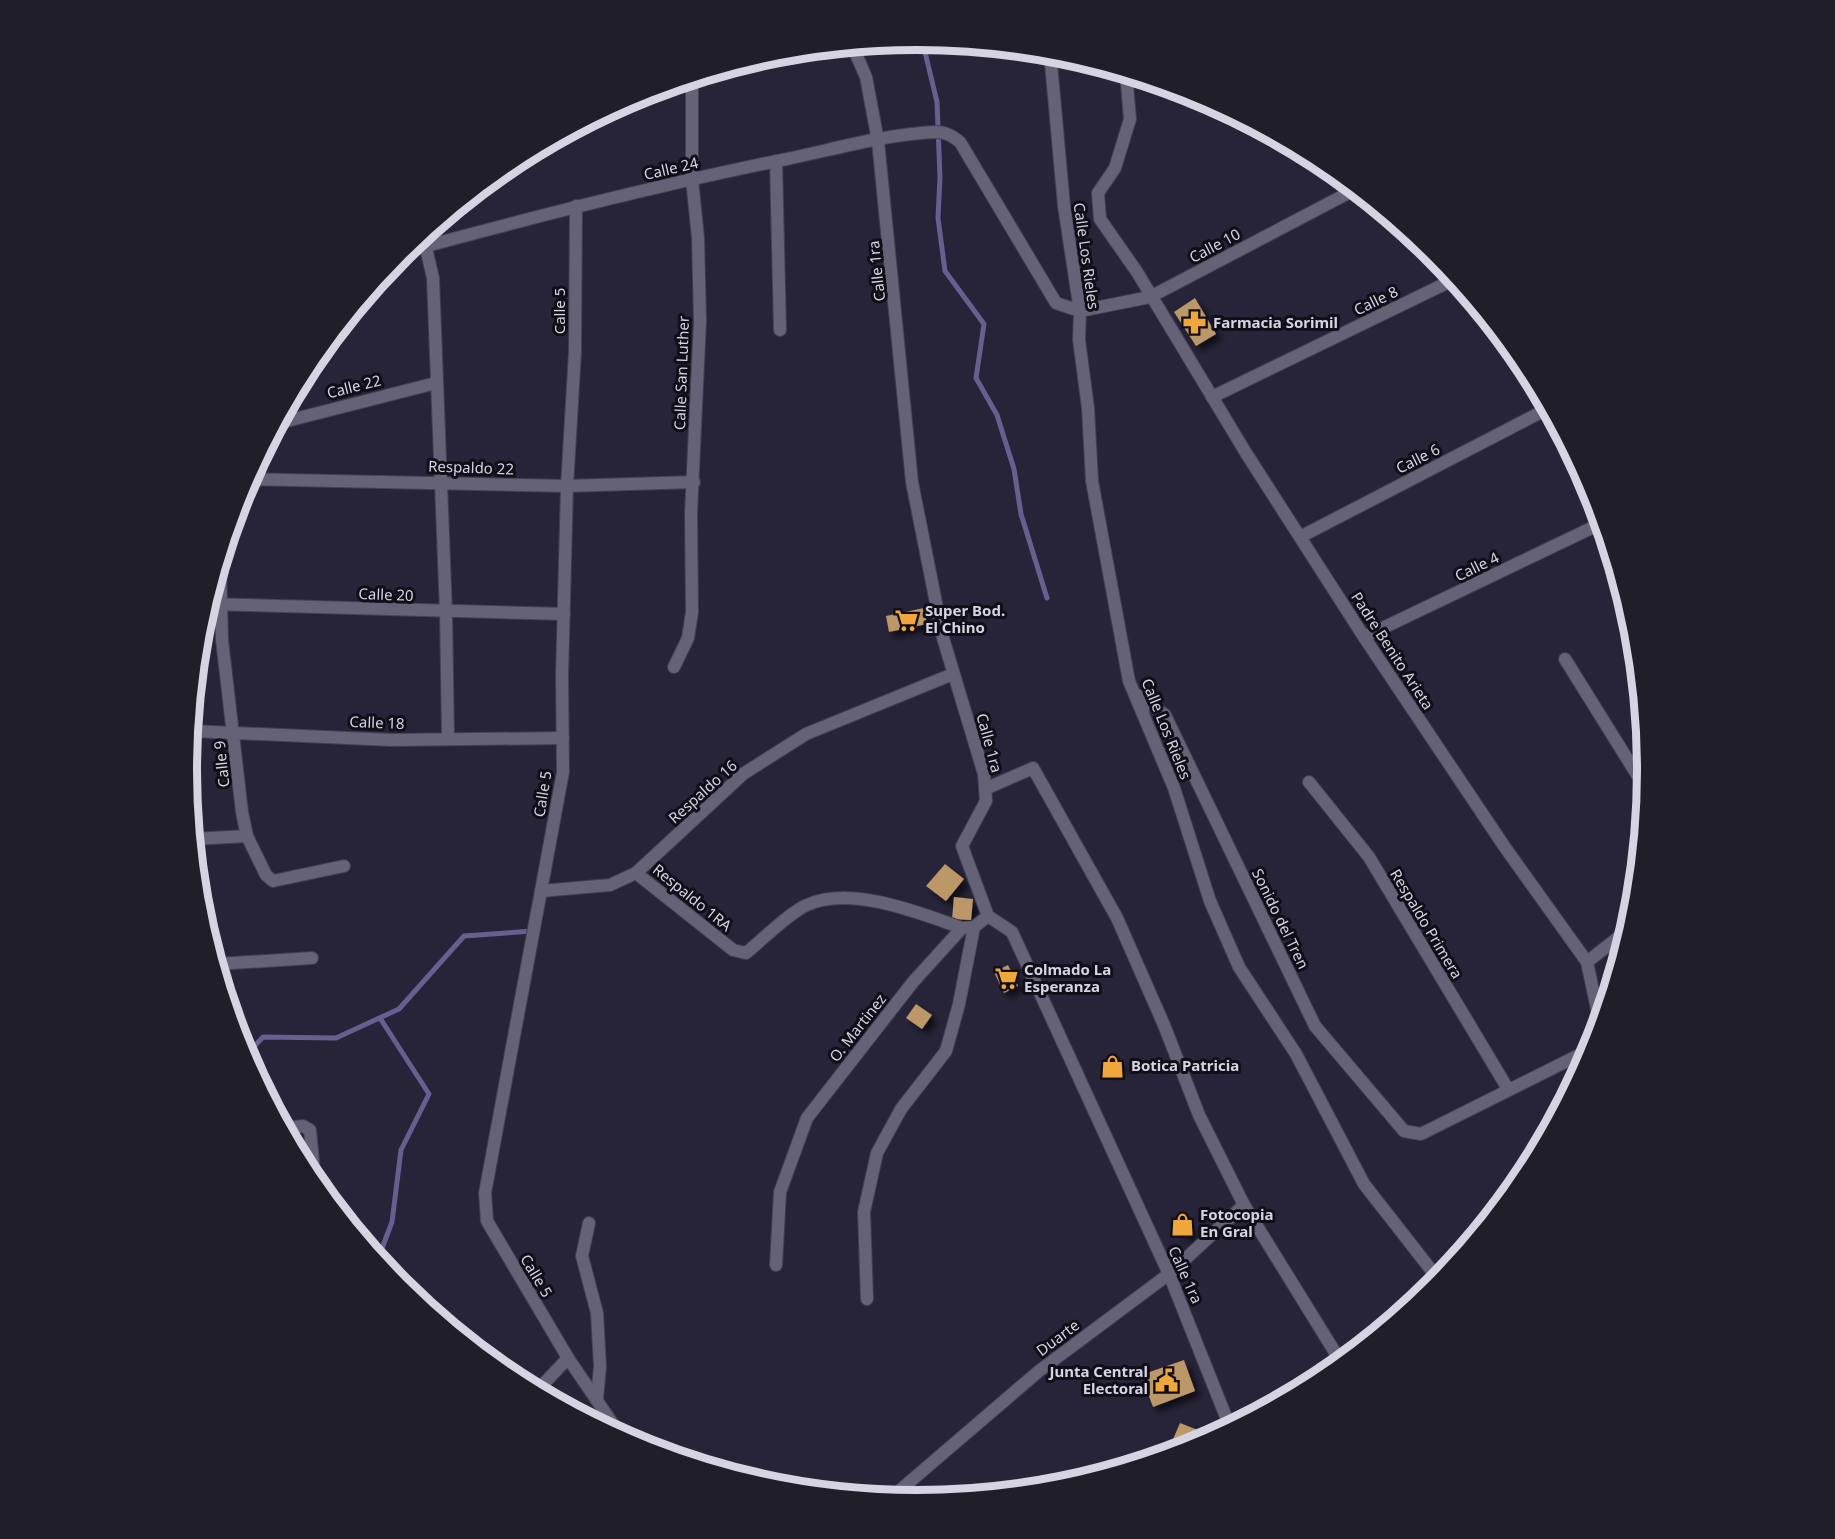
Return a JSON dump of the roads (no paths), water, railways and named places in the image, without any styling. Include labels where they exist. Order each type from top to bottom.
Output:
[{"type":"street","name":"Calle 1ra","points":[[855,53],[866,77],[878,141],[912,482],[943,638],[984,774],[986,801],[962,846],[988,916],[1011,932],[1168,1274],[1227,1419]]},
{"type":"street","name":"Calle Los Rieles","points":[[1051,62],[1064,206],[1080,311],[1079,340],[1088,408],[1092,481],[1130,681],[1174,788],[1210,901],[1239,967],[1296,1054],[1364,1184],[1433,1272]]},
{"type":"street","name":"Padre Benito Arieta","points":[[1127,81],[1130,119],[1115,168],[1098,193],[1100,219],[1137,272],[1212,397],[1364,637],[1504,846],[1587,962],[1600,997]]},
{"type":"street","name":"Calle San Luther","points":[[674,667],[688,638],[692,612],[700,321],[698,238],[692,179],[692,86]]},
{"type":"street","name":"Calle 24","points":[[432,238],[776,161],[937,132],[950,134],[960,142],[1056,303],[1080,311]]},
{"type":"street","points":[[776,161],[780,330]]},
{"type":"street","name":"Calle 10","points":[[1080,311],[1150,297],[1349,193]]},
{"type":"street","name":"Calle 5","points":[[576,206],[575,352],[567,486],[562,772],[485,1193],[487,1221],[568,1358],[611,1421]]},
{"type":"street","points":[[425,244],[433,278],[446,612],[448,737]]},
{"type":"street","name":"Calle 8","points":[[1212,397],[1448,283]]},
{"type":"street","name":"Calle 22","points":[[288,421],[436,383]]},
{"type":"street","name":"Calle 6","points":[[1300,537],[1542,412]]},
{"type":"street","name":"Respaldo 22","points":[[259,479],[567,486],[694,482]]},
{"type":"street","name":"Calle 4","points":[[1364,637],[1595,526]]},
{"type":"street","name":"Calle 20","points":[[217,604],[564,614]]},
{"type":"street","name":"Calle 9","points":[[215,612],[247,836],[266,875],[273,881],[344,866]]},
{"type":"street","points":[[1565,659],[1637,774]]},
{"type":"street","name":"Respaldo 16","points":[[540,891],[610,885],[636,873],[743,774],[806,734],[953,674]]},
{"type":"street","name":"Sonido del Tren","points":[[1137,695],[1165,715],[1315,1026],[1404,1131],[1421,1134],[1508,1089]]},
{"type":"street","name":"Calle 18","points":[[199,731],[392,740],[448,737],[563,738]]},
{"type":"street","points":[[985,789],[1033,768],[1117,918],[1164,1025],[1199,1115],[1244,1205],[1337,1355]]},
{"type":"street","name":"Respaldo Primera","points":[[1309,782],[1369,857],[1508,1089]]},
{"type":"street","points":[[201,839],[247,836]]},
{"type":"street","name":"Respaldo 1RA","points":[[636,873],[733,951],[746,953],[806,905],[837,898],[891,903],[968,928]]},
{"type":"street","points":[[867,1299],[864,1212],[877,1153],[901,1109],[946,1051],[959,1004],[968,928],[988,916]]},
{"type":"street","name":"O. Martinez","points":[[776,1265],[780,1192],[807,1118],[913,982],[968,928]]},
{"type":"street","points":[[1587,962],[1617,938]]},
{"type":"street","points":[[224,964],[312,958]]},
{"type":"street","points":[[1508,1089],[1578,1055]]},
{"type":"street","points":[[293,1127],[303,1126],[310,1131],[313,1160]]},
{"type":"street","name":"Duarte","points":[[901,1489],[1039,1371],[1168,1274],[1244,1205]]},
{"type":"street","points":[[589,1223],[582,1256],[597,1313],[600,1366],[597,1399]]},
{"type":"street","points":[[543,1384],[568,1358]]},
{"type":"waterway","points":[[925,50],[937,102],[940,177],[938,218],[945,271],[984,324],[976,378],[997,415],[1014,469],[1021,514],[1047,598]]},
{"type":"waterway","points":[[253,1047],[263,1037],[336,1038],[399,1009],[464,936],[533,931]]},
{"type":"waterway","points":[[380,1018],[429,1094],[401,1150],[392,1222],[381,1250]]},
{"type":"place","name":"Farmacia Sorimil","points":[[1195,323]]},
{"type":"place","name":"Super Bod. El Chino","points":[[907,620]]},
{"type":"place","name":"Colmado La Esperanza","points":[[1006,979]]},
{"type":"place","name":"Botica Patricia","points":[[1113,1066]]},
{"type":"place","name":"Fotocopia En Gral","points":[[1182,1224]]},
{"type":"place","name":"Junta Central Electoral","points":[[1166,1381]]}]
